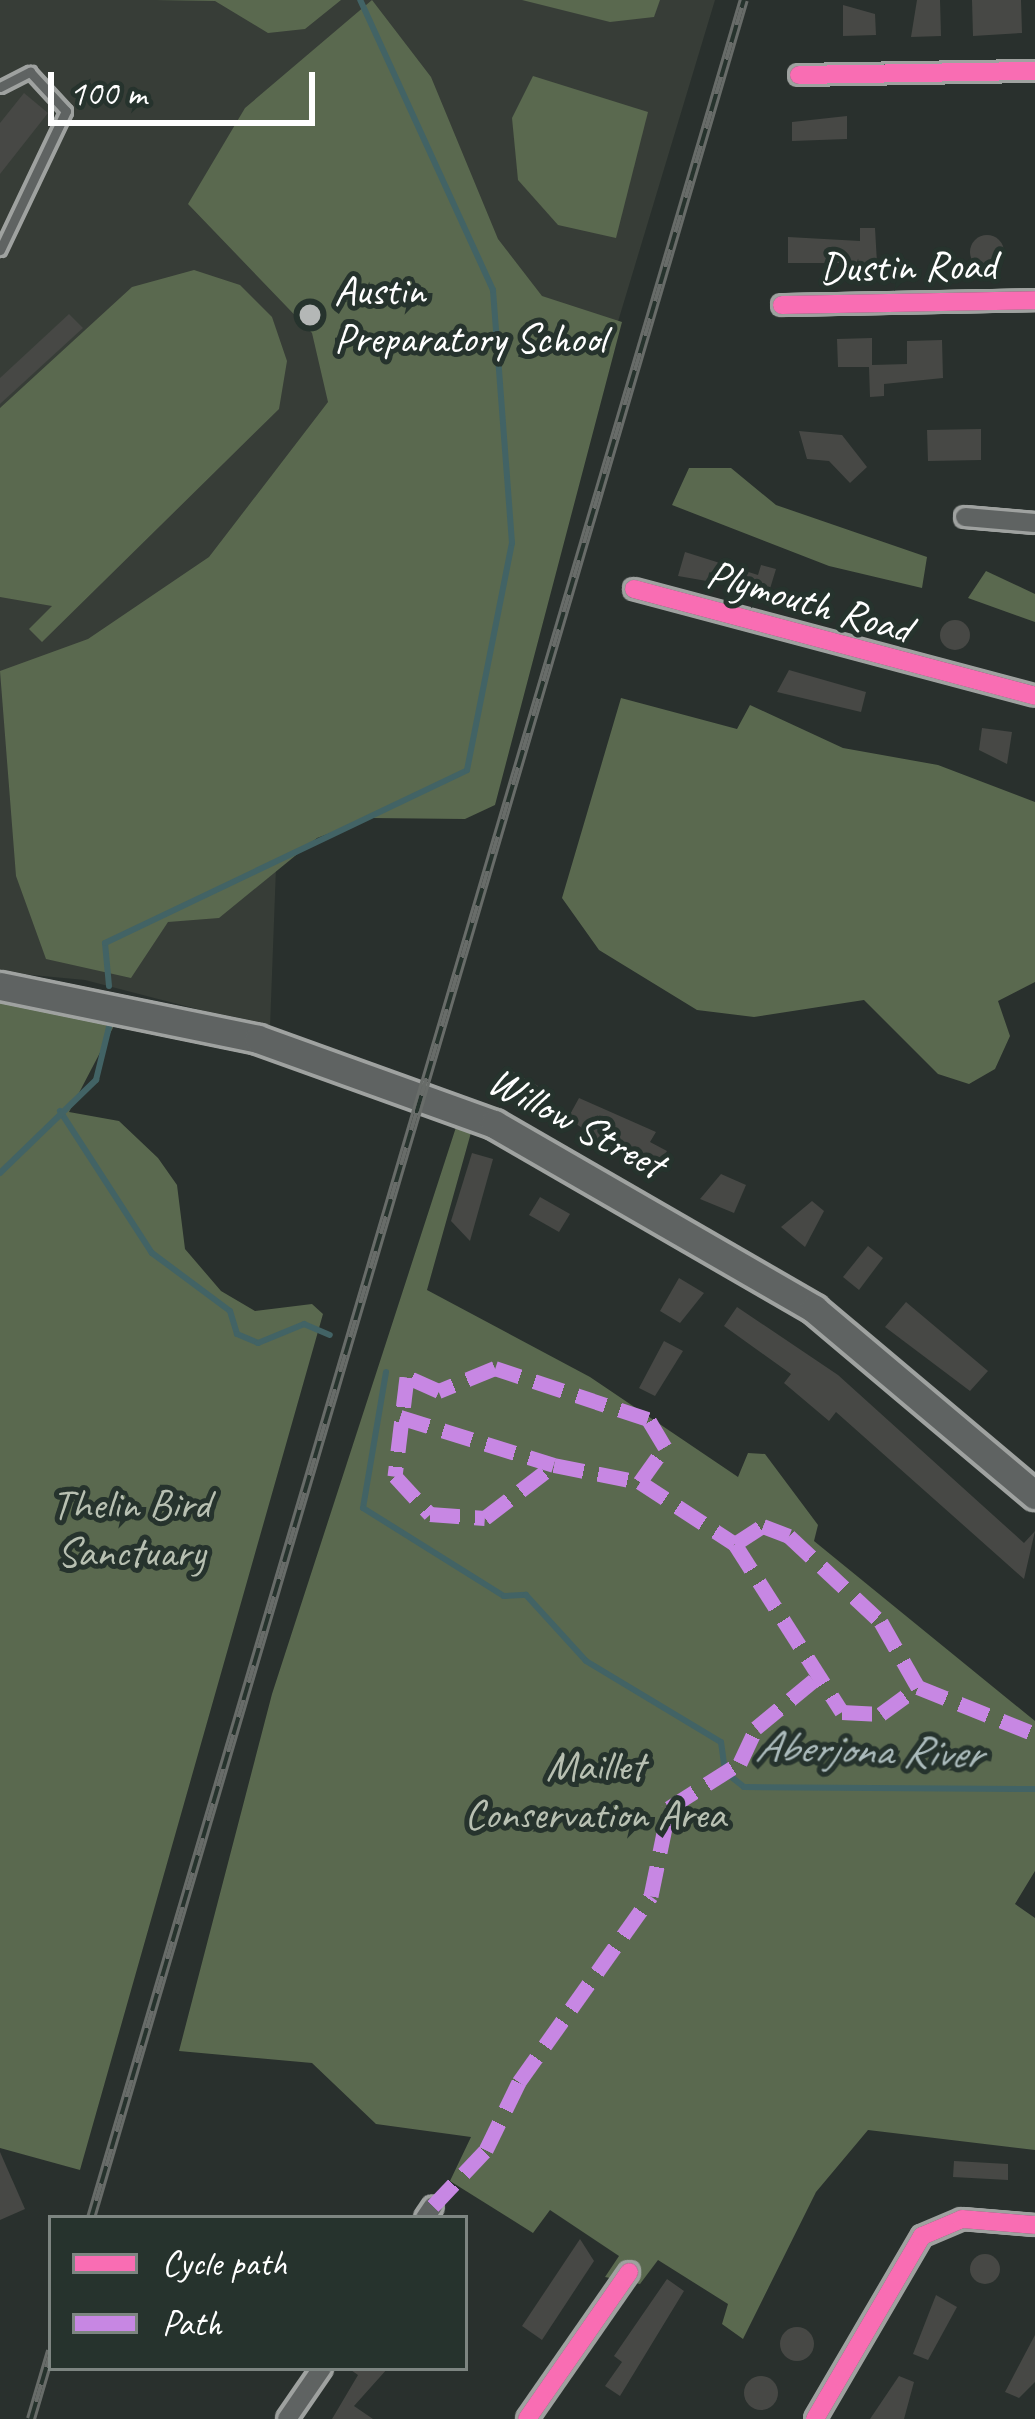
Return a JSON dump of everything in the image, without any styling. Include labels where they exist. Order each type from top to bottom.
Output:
[{"type":"main road","name":"Willow Street","points":[[0,986],[258,1039],[510,1132],[814,1309],[1035,1495]]},
{"type":"street","points":[[800,75],[1035,71]]},
{"type":"street","name":"Dustin Road","points":[[782,305],[1035,301]]},
{"type":"street","points":[[965,517],[1035,523]]},
{"type":"street","name":"Plymouth Road","points":[[634,589],[1035,696]]},
{"type":"street","points":[[815,2419],[922,2236],[962,2218],[1035,2225]]},
{"type":"street","points":[[527,2419],[629,2272]]},
{"type":"street","points":[[287,2419],[320,2371]]},
{"type":"lane","points":[[0,87],[30,71],[66,111],[0,250]]},
{"type":"shaded area","name":"Austin Preparatory School","points":[[0,0],[715,0],[547,557],[420,788],[277,841],[270,1028],[85,980],[0,972]]},
{"type":"green space","points":[[155,0],[341,0],[305,29],[268,33],[215,1]]},
{"type":"green space","points":[[372,0],[431,77],[498,239],[542,296],[622,322],[495,805],[465,819],[371,818],[317,838],[219,918],[168,922],[131,978],[46,959],[16,876],[0,671],[88,639],[209,557],[328,402],[312,333],[188,204],[245,108]]},
{"type":"green space","points":[[522,0],[660,0],[654,17],[610,22]]},
{"type":"green space","points":[[533,76],[648,112],[616,238],[558,225],[518,180],[512,118]]},
{"type":"green space","points":[[194,270],[240,285],[272,317],[287,361],[279,409],[42,642],[29,629],[52,606],[0,597],[0,408],[132,287]]},
{"type":"green space","points":[[689,468],[731,468],[776,505],[927,557],[922,588],[829,566],[672,505]]},
{"type":"green space","points":[[986,571],[1035,594],[1035,622],[968,598]]},
{"type":"green space","points":[[621,698],[737,729],[750,705],[843,748],[938,765],[1035,802],[1035,982],[998,1001],[1010,1036],[995,1069],[969,1084],[938,1074],[864,1000],[754,1017],[697,1010],[599,950],[562,898]]},
{"type":"green space","name":"Thelin Bird Sanctuary","points":[[0,1003],[116,1022],[69,1112],[119,1121],[158,1158],[177,1185],[185,1249],[221,1291],[255,1311],[312,1304],[323,1314],[80,2170],[0,2148]]},
{"type":"green space","name":"Maillet Conservation Area","points":[[458,1121],[472,1129],[427,1290],[590,1377],[738,1477],[748,1453],[765,1454],[818,1525],[814,1541],[1035,1721],[1035,1871],[1015,1904],[1035,1918],[1035,2150],[868,2130],[816,2192],[743,2339],[722,2324],[728,2304],[658,2260],[640,2284],[605,2277],[619,2256],[550,2210],[533,2233],[450,2181],[471,2137],[376,2124],[312,2063],[179,2051],[272,1694]]},
{"type":"building","points":[[917,0],[940,0],[941,36],[911,37]]},
{"type":"building","points":[[972,0],[1021,0],[1022,33],[973,36]]},
{"type":"building","points":[[843,5],[875,14],[876,35],[843,36]]},
{"type":"building","points":[[24,93],[48,113],[0,174],[0,123]]},
{"type":"building","points":[[847,116],[847,139],[792,141],[792,122]]},
{"type":"building","points":[[860,228],[875,228],[877,263],[788,263],[788,237],[860,241]]},
{"type":"building","points":[[987,235],[999,240],[1004,252],[999,264],[987,269],[975,264],[970,252],[975,240]]},
{"type":"building","points":[[69,314],[83,328],[0,404],[0,378]]},
{"type":"building","points":[[872,338],[872,365],[907,364],[907,341],[942,340],[943,378],[884,384],[884,396],[870,397],[869,367],[838,367],[837,339]]},
{"type":"building","points":[[981,429],[981,460],[928,461],[927,430]]},
{"type":"building","points":[[799,431],[842,435],[867,467],[850,483],[829,461],[807,459]]},
{"type":"building","points":[[685,552],[758,575],[761,565],[776,569],[769,592],[678,576]]},
{"type":"building","points":[[955,620],[966,624],[970,635],[966,646],[955,650],[944,646],[940,635],[944,624]]},
{"type":"building","points":[[789,670],[866,692],[861,712],[777,692]]},
{"type":"building","points":[[982,728],[1012,732],[1007,764],[979,750]]},
{"type":"building","points":[[512,1071],[538,1086],[533,1108],[502,1090]]},
{"type":"building","points":[[579,1098],[656,1132],[650,1142],[667,1151],[652,1178],[568,1118]]},
{"type":"building","points":[[472,1153],[493,1159],[470,1241],[451,1221]]},
{"type":"building","points":[[721,1174],[746,1185],[734,1213],[700,1199]]},
{"type":"building","points":[[540,1197],[570,1214],[559,1232],[529,1215]]},
{"type":"building","points":[[812,1201],[824,1211],[805,1247],[781,1227]]},
{"type":"building","points":[[868,1246],[883,1258],[859,1290],[843,1277]]},
{"type":"building","points":[[679,1278],[704,1293],[680,1323],[660,1311]]},
{"type":"building","points":[[906,1302],[988,1371],[970,1391],[885,1327]]},
{"type":"building","points":[[737,1307],[838,1375],[1024,1543],[1035,1531],[1024,1579],[836,1412],[829,1421],[784,1383],[791,1374],[724,1326]]},
{"type":"building","points":[[664,1341],[683,1351],[655,1396],[639,1388]]},
{"type":"building","points":[[0,2152],[25,2209],[0,2220]]},
{"type":"building","points":[[954,2161],[1008,2164],[1008,2180],[953,2177]]},
{"type":"building","points":[[580,2239],[594,2261],[542,2340],[522,2326]]},
{"type":"building","points":[[985,2254],[996,2258],[1000,2269],[996,2280],[985,2284],[974,2280],[970,2269],[974,2258]]},
{"type":"building","points":[[667,2279],[684,2291],[620,2396],[605,2386],[622,2362],[614,2356]]},
{"type":"building","points":[[936,2295],[957,2307],[928,2360],[913,2354]]},
{"type":"building","points":[[797,2327],[809,2332],[814,2344],[809,2356],[797,2361],[785,2356],[780,2344],[785,2332]]},
{"type":"building","points":[[1035,2335],[1035,2382],[1019,2398],[1005,2392]]},
{"type":"building","points":[[352,2371],[385,2371],[354,2406],[373,2419],[332,2419],[358,2375]]},
{"type":"building","points":[[761,2376],[773,2381],[778,2393],[773,2405],[761,2410],[749,2405],[744,2393],[749,2381]]},
{"type":"building","points":[[899,2376],[914,2382],[904,2419],[870,2419]]},
{"type":"waterway","points":[[109,986],[105,943],[467,770],[512,543],[493,290],[360,0]]},
{"type":"waterway","points":[[0,1173],[96,1080],[111,1019]]},
{"type":"waterway","name":"Aberjona River","points":[[60,1111],[152,1253],[230,1311],[237,1334],[258,1343],[304,1324],[330,1335]]},
{"type":"waterway","name":"Aberjona River","points":[[386,1372],[363,1508],[504,1596],[526,1595],[586,1661],[721,1742],[725,1772],[744,1787],[1035,1789]]},
{"type":"railway","points":[[92,2215],[744,0]]},
{"type":"railway","points":[[31,2419],[48,2361]]},
{"type":"marked path","points":[[640,1482],[665,1447],[648,1419],[495,1368],[439,1391],[407,1377],[395,1476],[430,1514],[485,1518],[554,1465],[640,1482],[735,1544],[842,1712],[881,1714],[918,1687],[1035,1734]]},
{"type":"marked path","points":[[400,1417],[554,1465]]},
{"type":"marked path","points":[[735,1544],[763,1526],[789,1536],[881,1622],[918,1687]]},
{"type":"marked path","points":[[433,2206],[486,2150],[519,2082],[651,1896],[669,1808],[740,1763],[756,1728],[814,1680]]},
{"type":"cycle path","points":[[799,75],[1035,71]]},
{"type":"cycle path","points":[[782,305],[1035,300]]},
{"type":"cycle path","points":[[634,589],[1035,696]]},
{"type":"cycle path","points":[[815,2419],[922,2236],[962,2219],[1035,2225]]},
{"type":"cycle path","points":[[527,2419],[629,2272]]},
{"type":"place","name":"Austin Preparatory School","points":[[310,315]]}]
